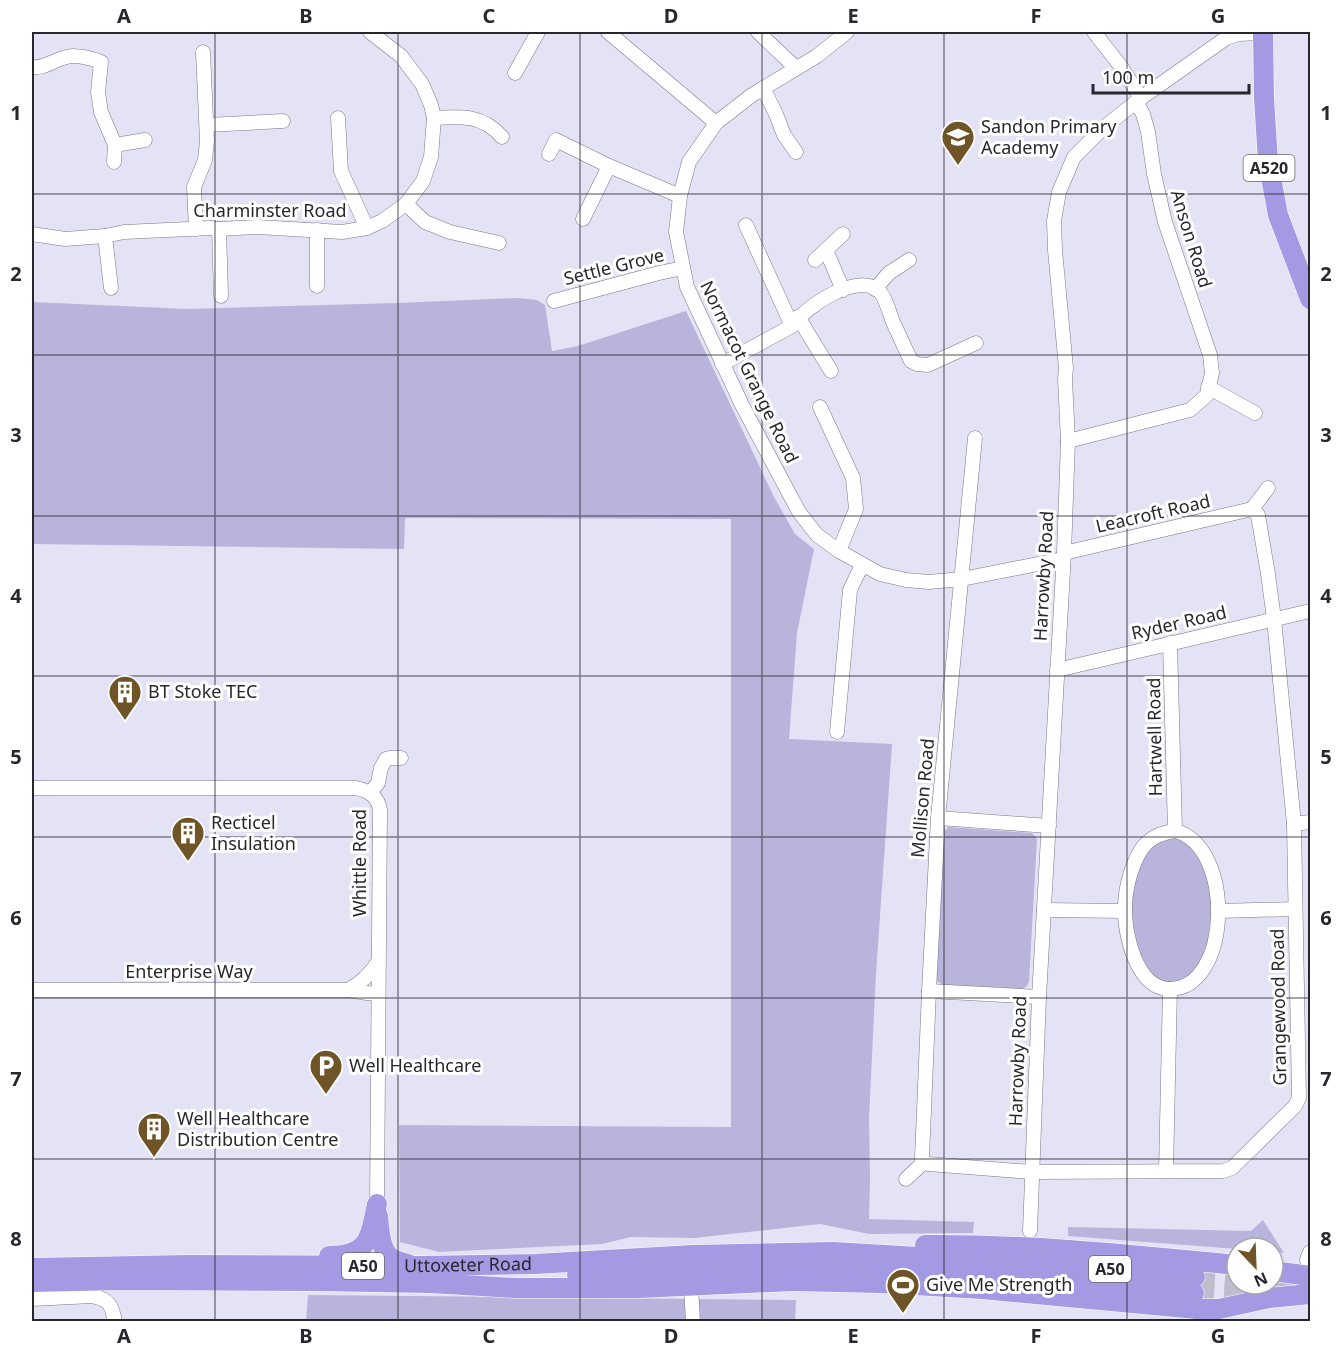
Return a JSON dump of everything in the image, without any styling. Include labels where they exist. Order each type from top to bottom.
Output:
[{"type":"highway","name":"A520","points":[[1263,32],[1268,162],[1278,215],[1311,299]]},
{"type":"highway","points":[[188,1265],[288,1257],[345,1256],[357,1251],[365,1243],[372,1229],[377,1204]]},
{"type":"highway","points":[[377,1204],[379,1232],[389,1257],[425,1275],[515,1288],[639,1288],[794,1281],[919,1284],[1197,1309],[1228,1307],[1247,1296]]},
{"type":"highway","points":[[833,1252],[866,1247],[983,1245],[1058,1249],[1225,1264]]},
{"type":"highway","name":"Uttoxeter Road","points":[[32,1282],[425,1275],[534,1264],[672,1256],[833,1252]]},
{"type":"highway","name":"A50","points":[[425,1275],[829,1266],[1194,1285],[1024,1263],[833,1252]]},
{"type":"highway","name":"Uttoxeter Road","points":[[32,1268],[188,1265],[425,1275]]},
{"type":"highway","points":[[1285,1280],[1311,1276]]},
{"type":"highway","points":[[1285,1285],[1311,1294]]},
{"type":"street","name":"Charminster Road","points":[[32,234],[65,239],[124,232],[258,227],[342,232],[367,228],[382,221],[406,204],[423,181],[431,157],[434,118],[422,84],[401,56],[370,32]]},
{"type":"street","points":[[515,73],[538,32]]},
{"type":"street","points":[[608,32],[716,123]]},
{"type":"street","points":[[758,32],[796,68]]},
{"type":"street","name":"Normacot Grange Road","points":[[847,32],[817,56],[762,88],[716,123],[689,162],[680,196],[676,232],[687,287],[742,405],[799,512],[817,534],[839,551],[880,574],[929,582],[962,579],[1064,556]]},
{"type":"street","name":"Anson Road","points":[[1094,32],[1122,68],[1143,114],[1165,222],[1210,355],[1212,373],[1208,387]]},
{"type":"street","name":"Harrowby Road","points":[[1030,1231],[1039,997],[1064,556],[1068,441],[1066,368],[1054,250],[1054,221],[1059,192],[1074,157],[1102,129],[1138,100],[1226,38],[1238,34],[1263,32]]},
{"type":"street","points":[[196,229],[194,187],[206,160],[207,141],[203,52]]},
{"type":"street","points":[[32,67],[38,68],[72,56],[91,58],[101,63],[99,102],[115,145],[114,162]]},
{"type":"street","points":[[762,88],[784,135],[798,155]]},
{"type":"street","points":[[434,118],[461,116],[494,127],[502,137]]},
{"type":"street","points":[[338,118],[341,171],[367,228]]},
{"type":"street","points":[[207,125],[283,121]]},
{"type":"street","points":[[549,154],[559,135],[609,166],[680,196]]},
{"type":"street","points":[[115,145],[145,140]]},
{"type":"street","points":[[583,219],[609,166]]},
{"type":"street","points":[[406,204],[425,222],[450,232],[499,243]]},
{"type":"street","points":[[746,225],[795,321],[831,371]]},
{"type":"street","points":[[219,230],[221,296]]},
{"type":"street","points":[[317,231],[317,286]]},
{"type":"street","points":[[815,260],[843,234]]},
{"type":"street","points":[[105,236],[111,288]]},
{"type":"street","points":[[826,250],[843,290]]},
{"type":"street","points":[[875,289],[889,273],[909,260]]},
{"type":"street","name":"Settle Grove","points":[[554,301],[683,268]]},
{"type":"street","points":[[722,364],[795,321],[815,304],[856,285],[870,287],[881,293],[911,361],[916,364],[928,365],[976,343]]},
{"type":"street","points":[[823,357],[836,350]]},
{"type":"street","points":[[1068,441],[1190,410],[1207,395],[1208,387],[1255,413]]},
{"type":"street","points":[[820,407],[853,478],[856,510],[839,551]]},
{"type":"street","name":"Mollison Road","points":[[924,1162],[922,1158],[938,818],[975,438]]},
{"type":"street","points":[[1268,488],[1252,509],[1258,515],[1274,619]]},
{"type":"street","name":"Leacroft Road","points":[[1064,556],[1252,509]]},
{"type":"street","points":[[837,732],[850,590],[862,565]]},
{"type":"street","name":"Ryder Road","points":[[1057,670],[1311,611]]},
{"type":"street","name":"Grangewood Road","points":[[1032,1172],[1223,1171],[1232,1168],[1295,1106],[1299,1098],[1304,993],[1295,909],[1294,824],[1274,619]]},
{"type":"street","name":"Hartwell Road","points":[[1170,643],[1175,831]]},
{"type":"street","points":[[370,793],[378,783],[381,768],[386,759],[401,759]]},
{"type":"street","name":"Whittle Road","points":[[32,788],[356,789],[370,793],[377,800],[380,810],[377,1204]]},
{"type":"street","points":[[938,818],[1049,826]]},
{"type":"street","points":[[1294,824],[1311,822]]},
{"type":"street","points":[[1175,831],[1192,838],[1205,856],[1215,884],[1219,911],[1212,951],[1194,981],[1182,988],[1164,989],[1155,986],[1146,978],[1129,942],[1125,910],[1127,886],[1143,847],[1160,834],[1175,831]]},
{"type":"street","points":[[1219,911],[1295,909]]},
{"type":"street","points":[[1044,910],[1125,910]]},
{"type":"street","points":[[348,990],[371,974],[378,962]]},
{"type":"street","points":[[1166,1171],[1170,989]]},
{"type":"street","name":"Enterprise Way","points":[[32,990],[348,990],[378,994]]},
{"type":"street","points":[[929,991],[1039,997]]},
{"type":"street","points":[[906,1179],[924,1162],[1032,1172]]},
{"type":"street","points":[[1311,1252],[1307,1260],[1311,1270]]},
{"type":"street","points":[[685,1285],[693,1322]]},
{"type":"street","points":[[32,1299],[92,1296],[102,1298],[112,1309],[115,1322]]},
{"type":"shaded area","points":[[517,298],[537,300],[545,305],[552,351],[578,346],[686,311],[774,497],[795,534],[814,549],[797,633],[789,739],[892,744],[876,973],[869,1118],[869,1219],[974,1222],[973,1233],[869,1234],[820,1224],[695,1238],[631,1237],[602,1244],[439,1252],[400,1242],[399,1125],[731,1127],[731,519],[405,518],[404,549],[32,544],[32,302],[188,309]]},
{"type":"shaded area","points":[[948,827],[1032,833],[1037,839],[1029,981],[1027,986],[1021,990],[944,986],[935,980],[943,834]]},
{"type":"shaded area","points":[[1182,837],[1201,858],[1213,900],[1207,949],[1191,978],[1165,984],[1149,974],[1134,941],[1130,901],[1140,862],[1154,843],[1162,838]]},
{"type":"shaded area","points":[[1263,1220],[1273,1236],[1225,1236],[1225,1248],[1068,1236],[1068,1227],[1251,1231]]},
{"type":"shaded area","points":[[308,1295],[796,1300],[795,1322],[306,1322]]},
{"type":"tunnel","points":[[1195,1277],[1225,1279]]},
{"type":"tunnel","points":[[1285,1283],[1310,1284]]},
{"type":"tunnel","points":[[1194,1293],[1260,1297]]},
{"type":"place","name":"Sandon Primary Academy","points":[[958,166]]},
{"type":"place","name":"BT Stoke TEC","points":[[125,721]]},
{"type":"place","name":"Recticel Insulation","points":[[188,862]]},
{"type":"place","name":"Well Healthcare","points":[[326,1095]]},
{"type":"place","name":"Well Healthcare Distribution Centre","points":[[154,1158]]},
{"type":"place","name":"Give Me Strength","points":[[903,1314]]}]
